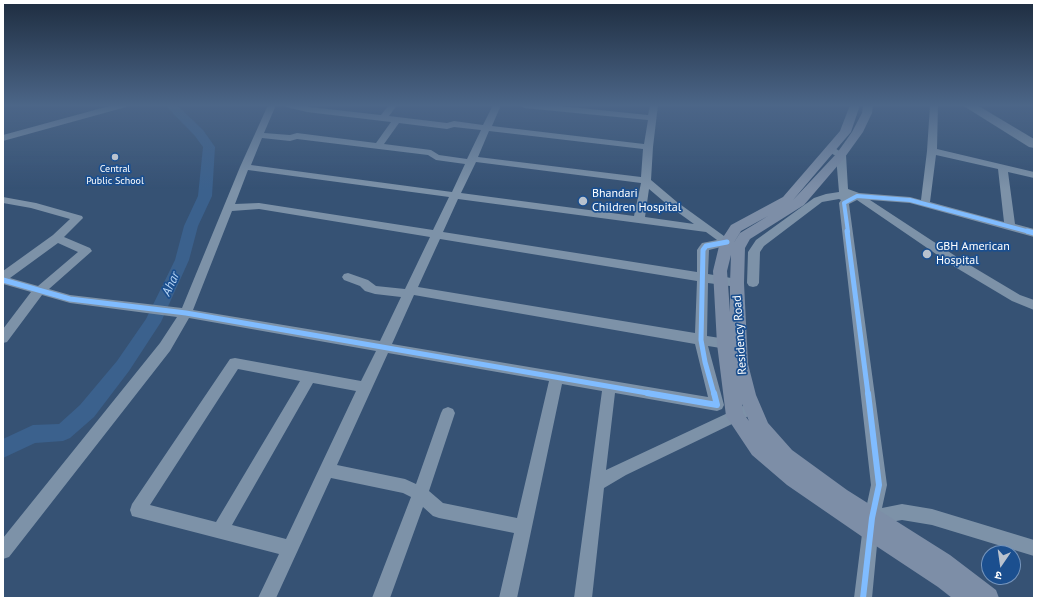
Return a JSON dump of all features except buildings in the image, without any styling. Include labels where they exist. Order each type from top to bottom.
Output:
[{"type":"highway","points":[[1015,133],[1034,144]]},
{"type":"main road","points":[[733,245],[800,202],[835,152],[844,133]]},
{"type":"main road","points":[[835,152],[856,133]]},
{"type":"main road","name":"Residency Road","points":[[733,245],[737,282],[732,345],[740,364],[747,395],[761,428],[785,456],[840,497],[871,525],[943,562],[988,598]]},
{"type":"main road","points":[[732,345],[735,416],[759,449],[788,474],[871,525],[946,579],[969,598]]},
{"type":"street","points":[[3,138],[21,133]]},
{"type":"street","points":[[378,147],[387,133]]},
{"type":"street","points":[[267,598],[485,133]]},
{"type":"street","points":[[530,133],[648,147]]},
{"type":"street","points":[[639,219],[646,182],[650,133]]},
{"type":"street","points":[[924,204],[932,151],[933,133]]},
{"type":"street","points":[[3,551],[165,347],[186,313],[244,167],[259,135],[290,138],[297,136],[431,153],[436,157],[472,160],[646,182],[708,230],[733,245]]},
{"type":"street","points":[[932,151],[1034,175]]},
{"type":"street","points":[[835,152],[844,196],[879,485],[871,525],[863,598]]},
{"type":"street","points":[[244,167],[639,219],[708,230]]},
{"type":"street","points":[[1003,168],[1010,226]]},
{"type":"street","points":[[229,208],[259,206],[702,278],[737,282],[760,243],[768,236],[794,220],[818,200],[826,197],[857,196],[910,200],[1034,233]]},
{"type":"street","points":[[857,196],[960,264],[1016,298],[1034,305]]},
{"type":"street","points":[[3,200],[32,205],[78,218],[57,238],[4,280]]},
{"type":"street","points":[[3,338],[39,291],[86,250],[57,238]]},
{"type":"street","points":[[4,280],[70,300],[186,313],[716,405],[701,340],[703,250],[706,246],[733,245]]},
{"type":"street","points":[[348,277],[364,283],[369,288],[375,290],[410,292],[732,345]]},
{"type":"street","points":[[290,548],[138,510],[235,363],[365,387]]},
{"type":"street","points":[[220,531],[309,377]]},
{"type":"street","points":[[508,598],[556,378]]},
{"type":"street","points":[[583,598],[608,387]]},
{"type":"street","points":[[597,484],[621,470],[752,408]]},
{"type":"street","points":[[381,598],[420,494],[448,413]]},
{"type":"street","points":[[326,470],[405,486],[420,494],[439,510],[523,527]]},
{"type":"street","points":[[871,525],[902,512],[932,517],[1034,548]]},
{"type":"waterway","name":"Ahar","points":[[3,449],[33,434],[63,432],[87,411],[123,366],[153,322],[182,260],[191,226],[205,196],[209,147],[199,133]]},
{"type":"cycle path","points":[[863,598],[872,518],[879,485],[844,203],[857,196],[910,200],[1034,233]]},
{"type":"cycle path","points":[[3,280],[70,299],[186,313],[717,405],[705,362],[701,340],[703,250],[706,246],[727,242]]},
{"type":"place","name":"Central Public School","points":[[115,157]]},
{"type":"place","name":"Bhandari Children Hospital","points":[[583,201]]},
{"type":"place","name":"GBH American Hospital","points":[[927,254]]}]
